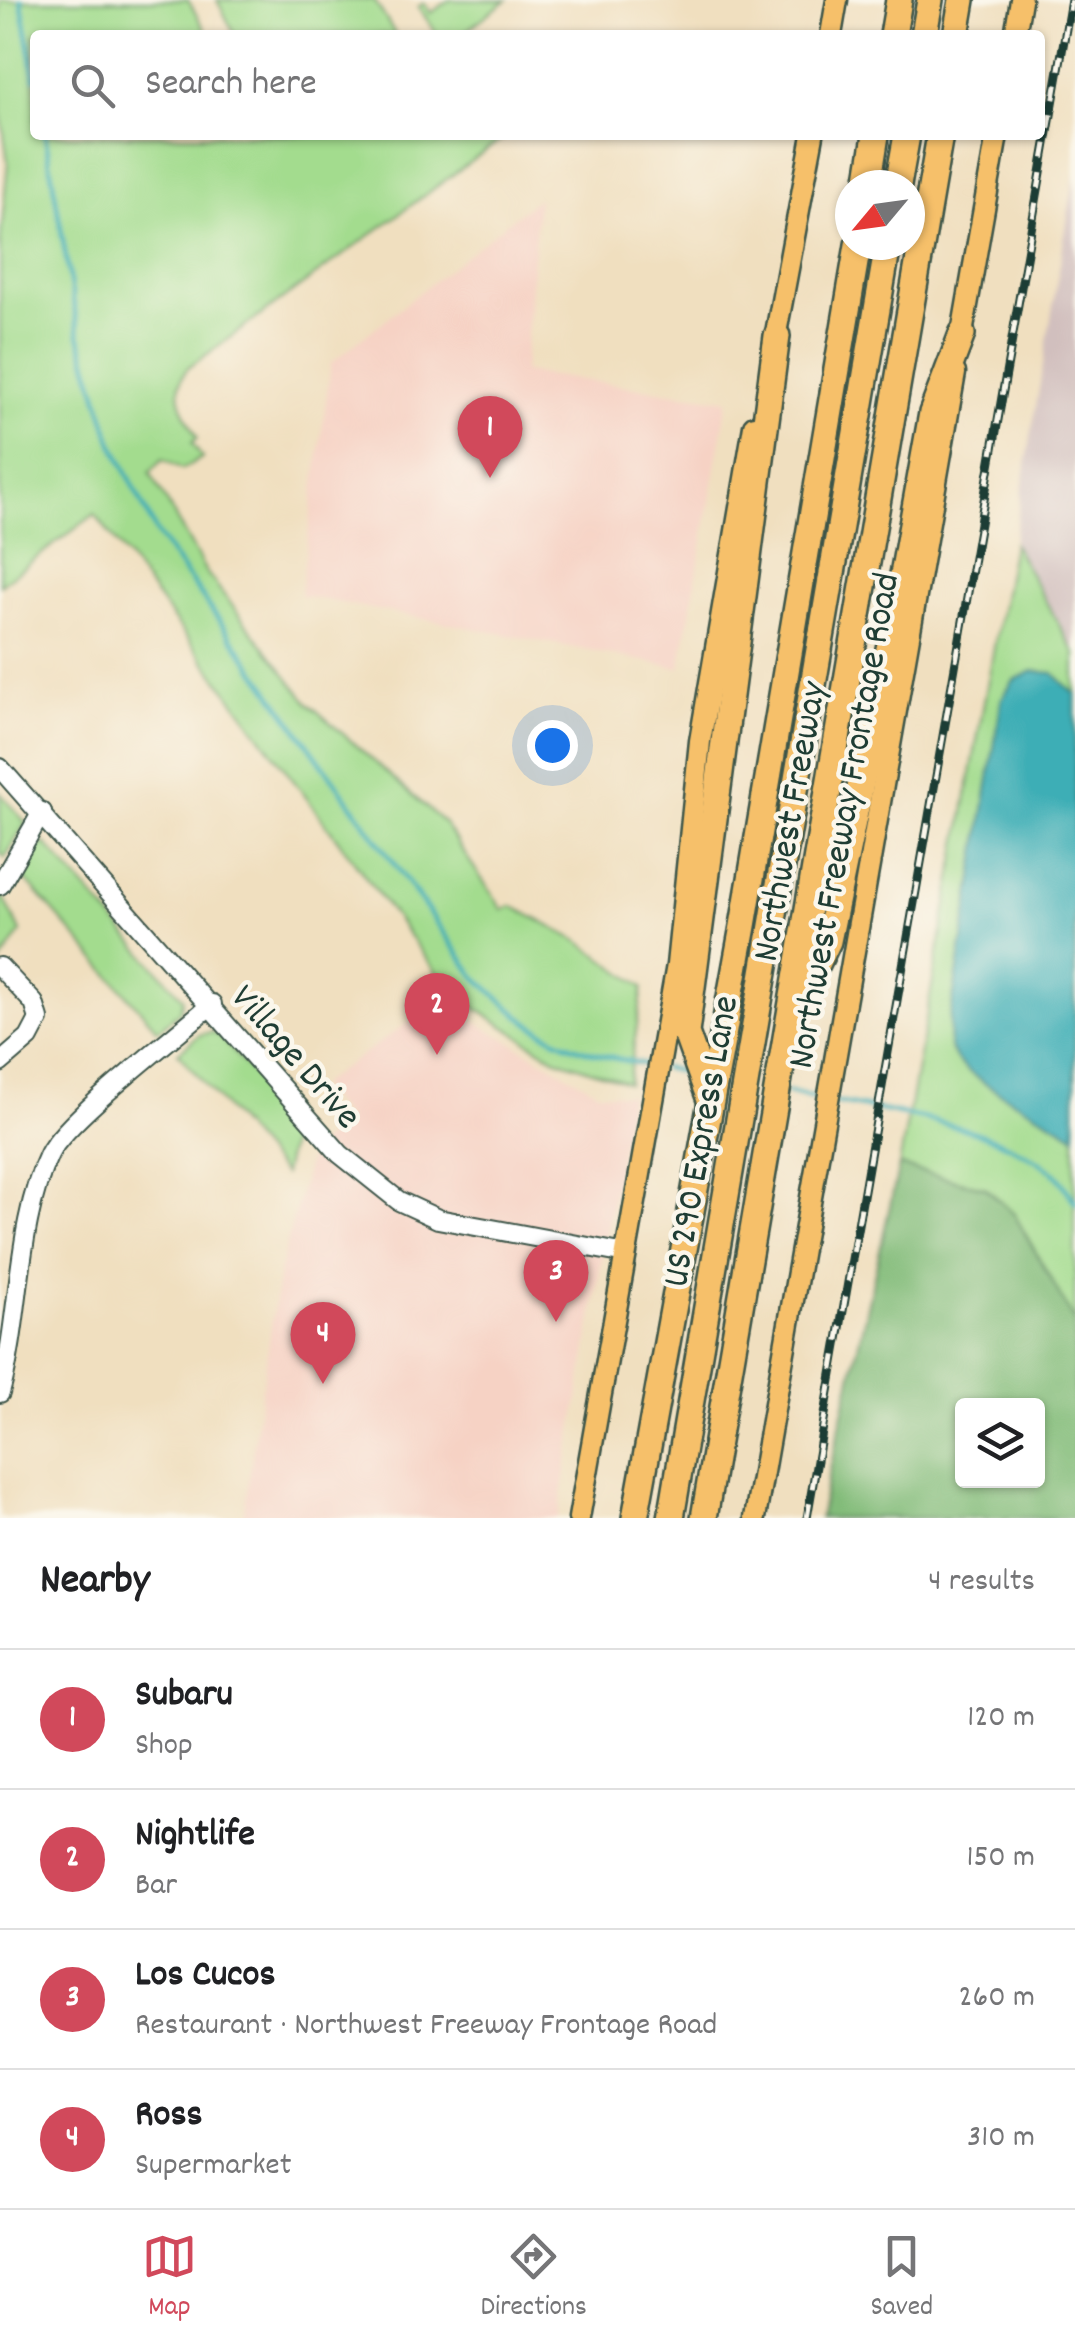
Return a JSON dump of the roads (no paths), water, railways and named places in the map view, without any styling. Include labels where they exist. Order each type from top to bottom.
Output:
[{"type":"highway","points":[[894,30],[899,0]]},
{"type":"highway","points":[[925,30],[930,0]]},
{"type":"highway","points":[[957,30],[962,0]]},
{"type":"highway","points":[[870,170],[875,140]]},
{"type":"highway","points":[[901,170],[906,140]]},
{"type":"highway","name":"Northwest Freeway","points":[[704,1518],[939,140]]},
{"type":"highway","name":"Northwest Freeway","points":[[635,1518],[721,1046],[855,260]]},
{"type":"highway","name":"US 290 Express Lane","points":[[670,1518],[885,260]]},
{"type":"highway","points":[[792,1016],[828,941],[894,625],[932,413],[962,334]]},
{"type":"highway","points":[[708,1112],[686,1032],[777,336]]},
{"type":"main road","points":[[832,30],[837,0]]},
{"type":"main road","points":[[1016,30],[1021,0]]},
{"type":"main road","points":[[580,1518],[665,1030],[716,648],[758,402],[777,336],[812,140]]},
{"type":"main road","name":"Northwest Freeway Frontage Road","points":[[756,1518],[996,140]]},
{"type":"street","name":"Village Drive","points":[[0,768],[212,1004],[340,1154],[398,1201],[468,1227],[626,1254]]},
{"type":"street","points":[[0,885],[42,812]]},
{"type":"street","points":[[0,967],[34,1002],[39,1019],[29,1038],[0,1063]]},
{"type":"street","points":[[0,1393],[32,1214],[50,1152],[83,1116],[212,1004]]},
{"type":"water","points":[[1033,671],[1053,673],[1075,694],[1075,1136],[971,1073],[959,1062],[950,1043],[950,1018],[1002,698],[1014,680]]},
{"type":"waterway","points":[[21,0],[30,51]]},
{"type":"waterway","points":[[46,140],[79,335],[111,440],[157,534],[474,975],[518,1015],[555,1038],[574,1047],[654,1066]]},
{"type":"waterway","points":[[664,1068],[693,1074]]},
{"type":"waterway","points":[[787,1092],[820,1099]]},
{"type":"waterway","points":[[831,1101],[946,1124],[1002,1143],[1052,1171],[1075,1202]]},
{"type":"railway","points":[[807,1518],[1071,0]]},
{"type":"place","name":"Subaru","points":[[490,478]]},
{"type":"place","name":"Nightlife","points":[[437,1055]]},
{"type":"place","name":"Los Cucos","points":[[556,1322]]},
{"type":"place","name":"Ross","points":[[323,1384]]}]
